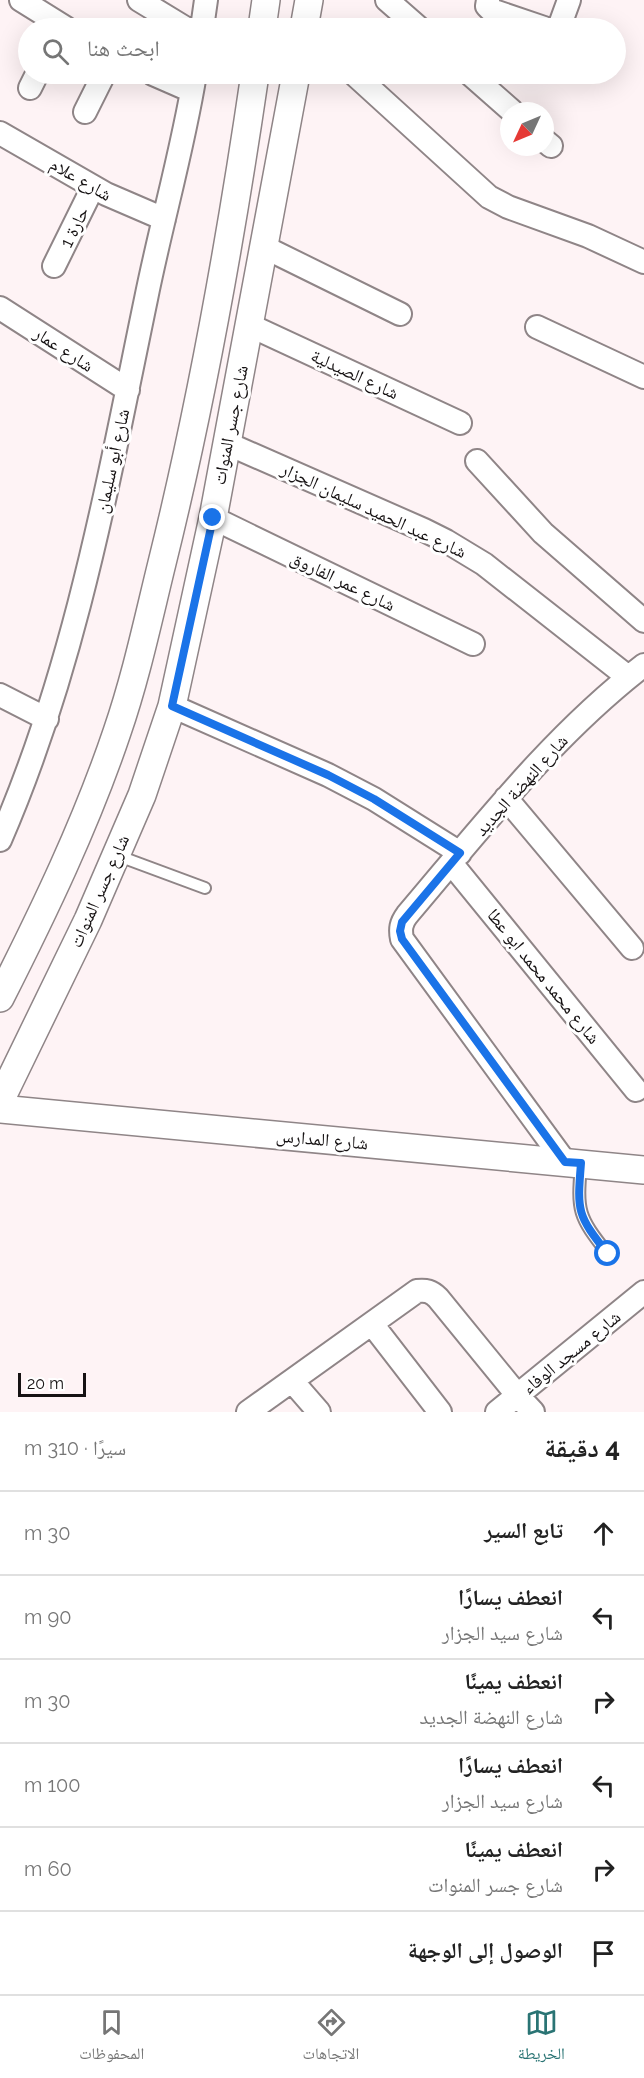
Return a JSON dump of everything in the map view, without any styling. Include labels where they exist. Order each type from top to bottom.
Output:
[{"type":"street","points":[[21,0],[47,18]]},
{"type":"street","points":[[139,0],[169,18]]},
{"type":"street","points":[[203,18],[206,0]]},
{"type":"street","points":[[263,18],[266,0]]},
{"type":"street","points":[[306,18],[309,0]]},
{"type":"street","points":[[387,0],[408,18]]},
{"type":"street","points":[[488,0],[487,6],[491,10],[522,18]]},
{"type":"street","points":[[558,18],[569,0]]},
{"type":"street","points":[[85,112],[99,84]]},
{"type":"street","name":"شارع أبو سليمان","points":[[0,840],[7,806],[47,719],[71,639],[111,471],[194,84]]},
{"type":"street","name":"شارع جسر المنوات","points":[[0,998],[66,863],[101,775],[131,690],[187,459],[216,311],[253,84]]},
{"type":"street","name":"شارع جسر المنوات","points":[[0,1101],[88,920],[142,795],[172,706],[213,518],[294,84]]},
{"type":"street","points":[[365,84],[489,197],[508,207],[588,236],[644,262]]},
{"type":"street","points":[[481,84],[502,102]]},
{"type":"street","name":"شارع علام","points":[[0,133],[125,204],[164,219]]},
{"type":"street","name":"حارة 1","points":[[54,267],[93,187]]},
{"type":"street","points":[[264,248],[400,314]]},
{"type":"street","name":"شارع عمار","points":[[0,308],[128,390]]},
{"type":"street","name":"شارع الصيدلية","points":[[249,325],[460,423]]},
{"type":"street","points":[[537,327],[644,377]]},
{"type":"street","name":"شارع عبد الحميد سليمان الجزار","points":[[226,443],[424,530],[466,552],[636,671]]},
{"type":"street","points":[[477,461],[543,533],[644,621]]},
{"type":"street","name":"شارع عمر الفاروق","points":[[213,518],[473,644]]},
{"type":"street","name":"شارع النهضة الجديد","points":[[573,1162],[402,939],[400,931],[407,915],[506,798],[558,742],[636,671]]},
{"type":"street","points":[[0,695],[47,719]]},
{"type":"street","name":"شارع محمد محمد ابو عطا","points":[[172,706],[328,775],[374,799],[456,858],[636,1090]]},
{"type":"street","points":[[506,798],[632,948]]},
{"type":"street","name":"شارع المدارس","points":[[0,1110],[644,1170]]},
{"type":"street","points":[[252,1411],[417,1291],[425,1290],[432,1292],[518,1396],[534,1412]]},
{"type":"street","name":"شارع مسجد الوفاء","points":[[497,1412],[644,1292]]},
{"type":"street","points":[[372,1324],[440,1412]]},
{"type":"street","points":[[291,1381],[319,1412]]},
{"type":"lane","points":[[116,855],[205,888]]},
{"type":"lane","points":[[573,1162],[582,1218],[608,1254]]},
{"type":"route","points":[[213,518],[172,706],[328,775],[374,799],[460,853],[402,922],[400,931],[402,939],[565,1162],[581,1163],[579,1197],[582,1218],[608,1254]]}]
